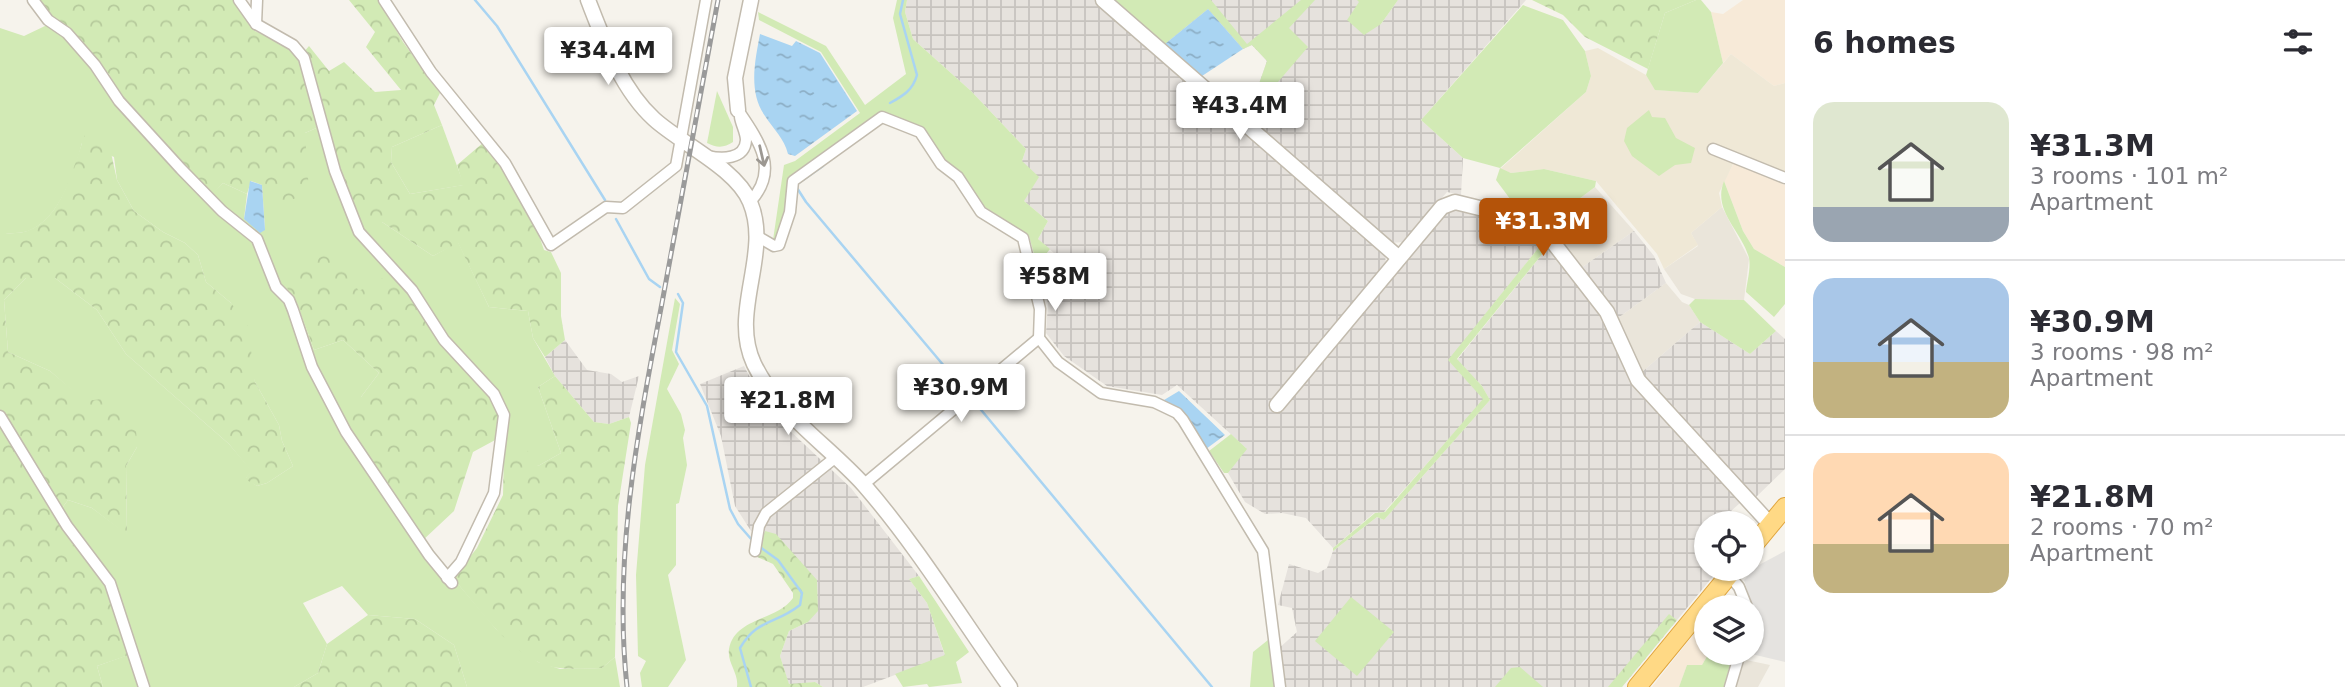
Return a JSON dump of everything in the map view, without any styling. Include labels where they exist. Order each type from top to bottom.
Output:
[{"type":"highway","points":[[1764,532],[1785,507]]},
{"type":"highway","points":[[1637,687],[1725,581]]},
{"type":"street","points":[[33,0],[48,20],[77,44],[119,101],[189,178],[222,211],[257,239],[276,287],[289,300],[312,367],[340,422],[378,482],[449,580],[461,562],[494,493],[505,432],[501,404],[460,360],[412,290],[359,233],[335,171],[304,58],[292,46],[256,24],[239,0]]},
{"type":"street","points":[[256,24],[257,0]]},
{"type":"street","points":[[384,0],[431,72],[498,153],[551,244],[606,207],[623,208],[673,171],[706,0]]},
{"type":"street","points":[[587,0],[612,58],[633,96],[654,119],[708,156],[750,202],[755,234],[744,325],[749,349],[773,396],[863,485],[1010,687]]},
{"type":"street","points":[[708,156],[723,160],[733,157],[746,140],[738,110],[736,78],[751,0]]},
{"type":"street","points":[[1103,0],[1399,258]]},
{"type":"street","points":[[738,110],[756,137],[765,162],[765,182],[750,202]]},
{"type":"street","points":[[755,234],[774,246],[779,245],[790,212],[795,179],[886,117],[920,132],[941,164],[958,177],[982,212],[1023,238],[1029,275],[1040,309],[1039,338],[1058,362],[1101,393],[1154,402],[1177,413],[1183,420],[1263,551],[1280,687]]},
{"type":"street","points":[[1713,149],[1785,178]]},
{"type":"street","points":[[1277,405],[1442,207],[1455,202],[1516,217],[1552,241],[1607,312],[1638,380],[1770,524]]},
{"type":"street","points":[[863,485],[1039,338]]},
{"type":"street","points":[[0,416],[67,526],[110,583],[144,687]]},
{"type":"street","points":[[755,551],[759,526],[766,513],[835,457]]},
{"type":"street","points":[[1730,687],[1736,665]]},
{"type":"shaded area","points":[[907,0],[1094,0],[1385,253],[1386,265],[1321,340],[1331,349],[1447,213],[1458,209],[1514,223],[1544,241],[1449,360],[1484,399],[1384,512],[1374,513],[1333,548],[1306,518],[1282,513],[1265,514],[1245,502],[1228,473],[1246,448],[1177,385],[1162,395],[1107,386],[1064,356],[1046,333],[1048,303],[1040,278],[1055,254],[1038,239],[1048,221],[1024,201],[1022,161],[1026,149],[971,91],[913,39],[905,12]]},
{"type":"shaded area","points":[[1114,0],[1361,0],[1381,24],[1398,0],[1526,0],[1421,120],[1463,158],[1461,195],[1447,192],[1404,242],[1390,243],[1247,118],[1267,61],[1252,45],[1243,49],[1208,9],[1165,44]]},
{"type":"shaded area","points":[[1743,0],[1785,0],[1785,83],[1774,86],[1731,54],[1723,63],[1711,12],[1723,14]]},
{"type":"shaded area","points":[[1598,48],[1646,75],[1656,90],[1698,93],[1731,54],[1774,86],[1785,83],[1785,173],[1738,154],[1719,193],[1722,207],[1691,233],[1698,245],[1664,269],[1657,254],[1596,181],[1544,169],[1511,173],[1500,169],[1586,92],[1591,76],[1585,51]]},
{"type":"shaded area","points":[[1734,163],[1785,185],[1785,267],[1754,249],[1743,231],[1724,181]]},
{"type":"shaded area","points":[[1595,187],[1634,231],[1581,268],[1543,226]]},
{"type":"shaded area","points":[[1722,207],[1749,259],[1744,300],[1695,299],[1681,294],[1664,269],[1698,246],[1691,233]]},
{"type":"shaded area","points":[[1634,231],[1654,256],[1666,283],[1618,318],[1581,268]]},
{"type":"shaded area","points":[[1548,247],[1604,319],[1635,383],[1740,503],[1731,511],[1694,511],[1694,581],[1709,581],[1698,595],[1694,595],[1694,599],[1622,687],[1285,687],[1277,650],[1297,632],[1292,608],[1278,605],[1289,564],[1318,573],[1327,568],[1333,551],[1377,517],[1384,520],[1490,400],[1482,386],[1457,360]]},
{"type":"shaded area","points":[[1666,283],[1682,302],[1689,305],[1700,322],[1642,372],[1618,318]]},
{"type":"shaded area","points":[[1700,322],[1750,354],[1776,331],[1785,339],[1785,469],[1754,499],[1642,372]]},
{"type":"shaded area","points":[[565,340],[587,370],[611,374],[622,382],[639,376],[629,417],[609,424],[594,422],[555,376],[545,357]]},
{"type":"shaded area","points":[[744,366],[758,393],[788,429],[851,488],[919,576],[909,579],[927,603],[945,656],[863,687],[823,687],[815,682],[789,685],[780,656],[789,631],[808,622],[765,531],[751,531],[735,506],[721,436],[700,384]]},
{"type":"shaded area","points":[[1785,551],[1785,662],[1764,657],[1764,595],[1749,595],[1744,581],[1764,581],[1764,562]]},
{"type":"shaded area","points":[[1694,634],[1694,665],[1687,665],[1679,687],[1652,687]]},
{"type":"shaded area","points":[[1730,665],[1770,665],[1758,687],[1724,687]]},
{"type":"green space","points":[[39,0],[236,0],[255,31],[303,53],[309,46],[329,71],[344,62],[375,92],[401,90],[366,47],[375,32],[349,0],[379,0],[403,42],[440,93],[434,105],[442,125],[392,147],[391,162],[410,194],[463,185],[457,165],[484,142],[532,215],[544,250],[551,252],[561,273],[561,316],[565,340],[545,357],[533,338],[528,311],[489,307],[458,243],[433,256],[382,222],[364,225],[340,179],[328,123],[305,133],[309,192],[276,207],[262,185],[251,181],[247,194],[223,183],[213,194],[182,165],[122,98],[109,74],[48,13]]},
{"type":"green space","points":[[897,0],[907,0],[905,12],[913,39],[971,91],[1026,149],[1022,161],[1039,177],[1024,201],[1048,221],[1038,239],[1050,249],[1037,265],[1029,236],[983,206],[961,172],[945,162],[924,129],[883,112],[789,179],[790,197],[779,238],[773,240],[784,165],[795,161],[860,113],[821,52],[759,20],[758,12],[826,46],[865,105],[906,74],[893,18]]},
{"type":"green space","points":[[1114,0],[1211,0],[1247,44],[1301,0],[1315,0],[1289,28],[1308,47],[1247,118],[1267,61],[1252,45],[1243,49],[1208,9],[1165,44]]},
{"type":"green space","points":[[1357,0],[1398,0],[1381,24],[1364,35],[1347,20],[1359,2]]},
{"type":"green space","points":[[1532,0],[1696,0],[1665,13],[1648,69],[1585,37],[1563,15]]},
{"type":"green space","points":[[1701,0],[1711,12],[1723,63],[1698,93],[1655,90],[1646,75],[1665,13]]},
{"type":"green space","points":[[1523,5],[1563,20],[1585,51],[1591,76],[1586,92],[1500,168],[1463,158],[1421,120]]},
{"type":"green space","points":[[48,13],[109,74],[122,98],[182,165],[213,193],[223,183],[247,194],[244,219],[265,229],[262,185],[305,133],[328,123],[340,179],[382,222],[433,256],[458,242],[489,307],[528,311],[533,338],[555,376],[538,387],[561,453],[538,466],[504,451],[492,397],[448,353],[413,295],[359,292],[278,273],[297,303],[314,350],[343,340],[379,373],[361,397],[422,541],[496,629],[538,662],[560,669],[602,668],[615,657],[620,687],[467,687],[454,645],[415,619],[368,615],[342,586],[303,603],[327,644],[318,673],[294,687],[103,687],[97,666],[128,655],[73,543],[55,518],[68,500],[92,508],[127,534],[126,466],[137,447],[50,371],[8,352],[4,300],[26,278],[55,278],[97,310],[126,354],[229,444],[252,471],[246,478],[257,486],[267,483],[293,466],[282,441],[279,425],[255,382],[231,303],[206,282],[198,255],[185,243],[163,232],[134,211],[117,180],[114,157],[82,143],[70,181],[48,217],[28,231],[0,233],[0,28],[24,36],[45,26]]},
{"type":"green space","points":[[717,91],[733,127],[733,142],[720,147],[707,143]]},
{"type":"green space","points":[[1649,110],[1652,117],[1665,118],[1676,138],[1695,148],[1691,163],[1675,165],[1659,176],[1632,156],[1624,141],[1627,128]]},
{"type":"green space","points":[[442,125],[464,185],[410,194],[391,162],[392,147]]},
{"type":"green space","points":[[96,133],[108,139],[117,180],[134,211],[163,232],[185,243],[198,255],[206,282],[231,303],[248,326],[255,382],[279,425],[282,441],[293,466],[267,483],[257,486],[245,479],[251,471],[229,444],[126,354],[97,310],[55,278],[26,278],[4,300],[8,352],[50,371],[86,401],[109,398],[136,428],[137,447],[126,466],[127,535],[92,508],[68,500],[55,518],[106,587],[129,655],[97,666],[103,687],[0,687],[0,233],[27,231],[50,215],[65,190],[85,135]]},
{"type":"green space","points":[[1500,168],[1511,173],[1544,169],[1596,181],[1595,187],[1543,226],[1519,211],[1496,180]]},
{"type":"green space","points":[[1724,181],[1743,231],[1754,249],[1785,267],[1785,304],[1774,317],[1746,292],[1749,258],[1722,202]]},
{"type":"green space","points":[[1544,241],[1548,247],[1457,359],[1482,386],[1490,400],[1384,520],[1377,517],[1333,551],[1333,548],[1375,513],[1385,512],[1483,399],[1448,360]]},
{"type":"green space","points":[[329,249],[359,291],[392,273],[413,295],[448,353],[492,397],[500,416],[497,439],[473,452],[454,511],[422,541],[348,427],[361,397],[379,373],[343,340],[314,350],[297,303],[277,273]]},
{"type":"green space","points":[[675,298],[680,304],[672,350],[679,364],[667,389],[681,414],[685,430],[683,438],[687,465],[679,503],[676,504],[676,565],[668,575],[686,660],[668,687],[642,687],[640,673],[646,661],[638,656],[636,575],[645,465]]},
{"type":"green space","points":[[1695,299],[1744,300],[1776,331],[1750,354],[1700,322],[1689,305]]},
{"type":"green space","points":[[555,376],[594,422],[609,424],[629,417],[631,423],[618,506],[615,657],[602,668],[553,667],[525,655],[502,636],[453,578],[477,548],[503,495],[504,451],[520,440],[538,466],[561,453],[538,387]]},
{"type":"green space","points":[[1231,434],[1247,449],[1228,473],[1224,473],[1209,451]]},
{"type":"green space","points":[[765,531],[776,534],[817,580],[818,611],[808,622],[789,631],[780,656],[789,684],[815,682],[823,687],[737,687],[729,654],[733,639],[739,631],[777,611],[793,598],[793,593],[773,564],[755,556]]},
{"type":"green space","points":[[919,576],[969,652],[956,662],[962,683],[903,687],[895,674],[945,655],[927,603],[909,579]]},
{"type":"green space","points":[[1351,597],[1394,632],[1357,676],[1315,641]]},
{"type":"green space","points":[[1669,614],[1677,620],[1622,687],[1608,687]]},
{"type":"green space","points":[[368,615],[415,619],[454,645],[467,687],[294,687],[318,673],[327,644]]},
{"type":"green space","points":[[1268,640],[1276,687],[1250,687],[1253,652]]},
{"type":"green space","points":[[1687,665],[1730,665],[1724,687],[1679,687]]},
{"type":"green space","points":[[1520,667],[1543,687],[1495,687],[1511,668]]},
{"type":"water","points":[[1208,9],[1243,49],[1202,76],[1165,44]]},
{"type":"water","points":[[760,34],[792,46],[796,41],[820,53],[857,111],[795,156],[788,154],[756,97],[754,76]]},
{"type":"water","points":[[250,181],[262,185],[265,230],[260,233],[244,219]]},
{"type":"water","points":[[1179,391],[1225,435],[1206,449],[1183,413],[1164,400]]},
{"type":"waterway","points":[[475,0],[497,26],[605,200]]},
{"type":"waterway","points":[[890,103],[907,92],[917,75],[900,14],[903,0]]},
{"type":"waterway","points":[[800,182],[823,166]]},
{"type":"waterway","points":[[797,188],[966,392]]},
{"type":"waterway","points":[[616,219],[649,279],[660,287]]},
{"type":"waterway","points":[[678,294],[683,303],[676,352],[707,406],[730,509],[738,524],[752,540]]},
{"type":"waterway","points":[[972,399],[1212,687]]},
{"type":"waterway","points":[[751,687],[740,648],[753,631],[800,605],[802,593],[778,560],[760,547]]},
{"type":"railway","points":[[627,687],[623,590],[630,494],[644,398],[718,0]]}]
